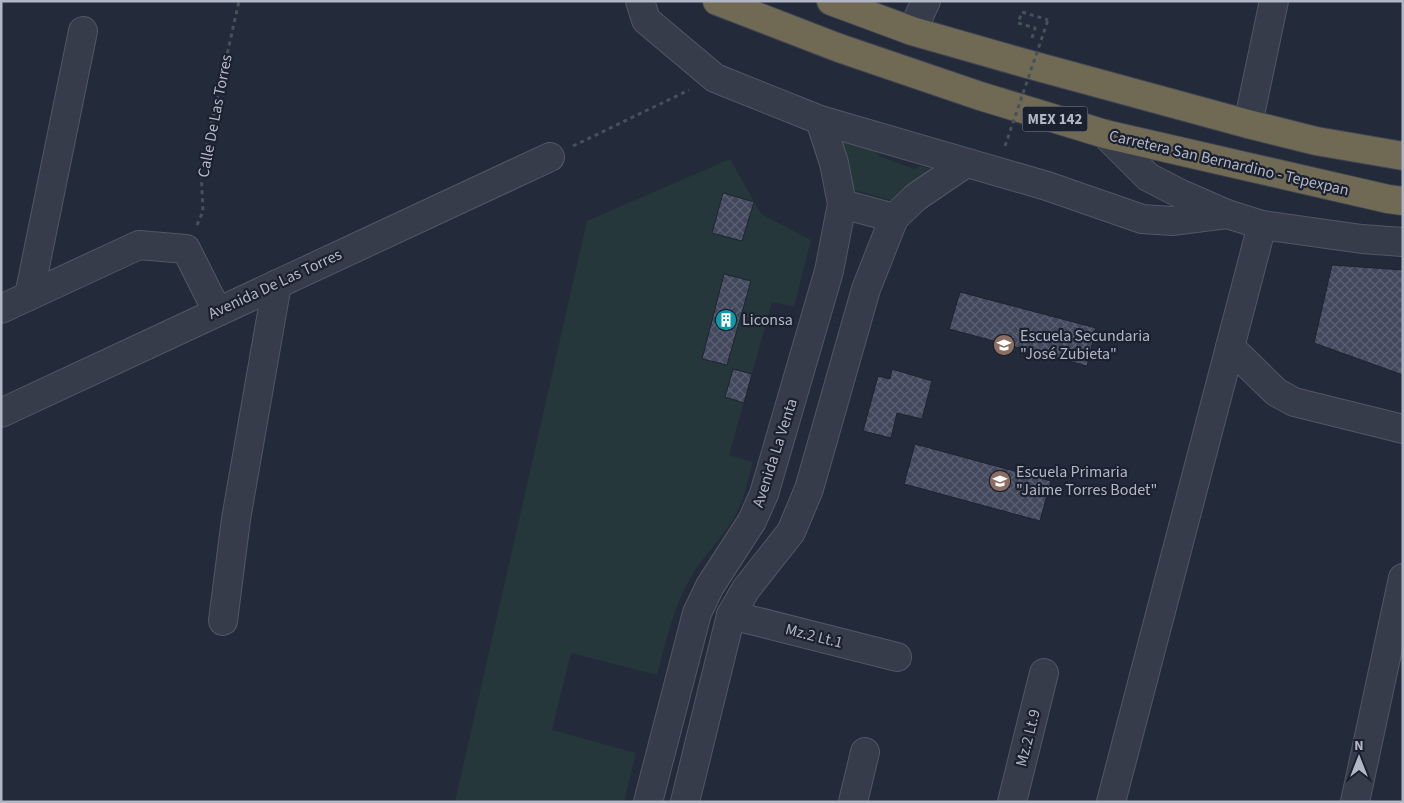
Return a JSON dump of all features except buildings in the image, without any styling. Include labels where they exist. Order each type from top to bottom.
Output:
[{"type":"highway","name":"Carretera San Bernardino - Tepexpan","points":[[717,1],[849,51],[980,96],[1104,134],[1403,201]]},
{"type":"highway","points":[[831,1],[912,31],[1248,124],[1316,141],[1403,156]]},
{"type":"street","points":[[640,1],[646,20],[715,78],[820,120],[1048,186],[1142,219],[1172,221],[1227,214]]},
{"type":"street","points":[[912,31],[926,1]]},
{"type":"street","points":[[1248,124],[1274,1]]},
{"type":"street","points":[[29,296],[83,31]]},
{"type":"street","name":"Avenida La Venta","points":[[648,802],[697,613],[710,586],[752,521],[764,494],[829,271],[842,204],[834,163],[820,120]]},
{"type":"street","points":[[1104,134],[1148,177],[1180,194],[1227,214],[1262,225],[1362,239],[1403,242]]},
{"type":"street","name":"Avenida De Las Torres","points":[[1,413],[550,157]]},
{"type":"street","points":[[685,802],[731,615],[746,589],[791,532],[809,489],[866,289],[894,218],[916,197],[966,163]]},
{"type":"street","points":[[842,204],[894,218]]},
{"type":"street","points":[[1111,802],[1262,225]]},
{"type":"street","points":[[1,309],[139,245],[186,249],[217,311]]},
{"type":"street","points":[[223,621],[236,519],[277,284]]},
{"type":"street","points":[[816,318],[855,328]]},
{"type":"street","points":[[1230,347],[1276,392],[1294,402],[1403,428]]},
{"type":"street","points":[[1355,802],[1403,578]]},
{"type":"street","name":"Mz.2 Lt.1","points":[[731,615],[897,657]]},
{"type":"street","name":"Mz.2 Lt.9","points":[[1012,802],[1044,673]]},
{"type":"street","points":[[853,802],[865,752]]},
{"type":"path","name":"Calle De Las Torres","points":[[186,249],[203,211],[201,171],[239,1]]},
{"type":"path","points":[[1005,146],[1048,20],[1022,12],[1018,23],[1035,28]]},
{"type":"path","points":[[550,157],[715,78]]},
{"type":"shaded area","points":[[839,138],[876,149],[879,156],[914,169],[921,166],[931,169],[933,172],[893,201],[854,190],[850,184]]},
{"type":"shaded area","points":[[730,159],[761,214],[811,240],[794,307],[772,302],[729,455],[753,462],[743,498],[737,513],[692,575],[680,599],[657,675],[571,653],[552,730],[636,753],[624,802],[455,802],[587,221]]},
{"type":"place","name":"Liconsa","points":[[726,320]]},
{"type":"place","name":"Escuela Secundaria \"José Zubieta\"","points":[[1004,345]]},
{"type":"place","name":"Escuela Primaria \"Jaime Torres Bodet\"","points":[[1000,481]]}]
